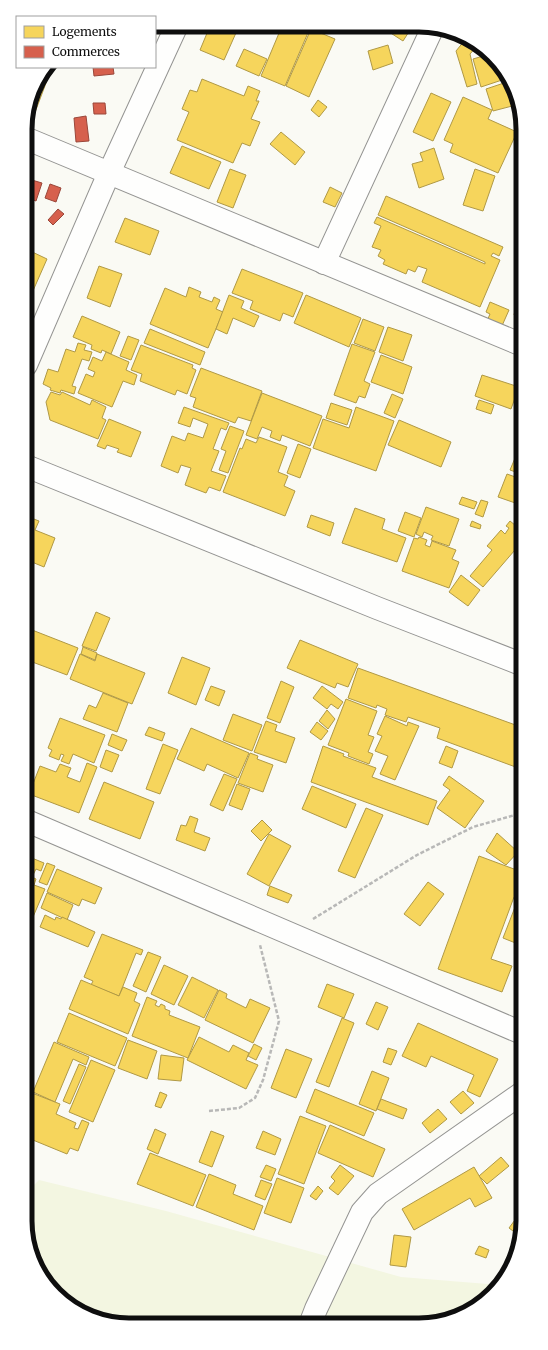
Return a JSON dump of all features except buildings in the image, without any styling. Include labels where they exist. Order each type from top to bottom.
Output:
[{"type":"street","points":[[32,351],[109,173],[174,32]]},
{"type":"street","points":[[324,263],[430,33]]},
{"type":"street","points":[[32,141],[516,342]]},
{"type":"street","points":[[32,468],[377,608],[516,662]]},
{"type":"street","points":[[32,823],[516,1030]]},
{"type":"street","points":[[313,1318],[362,1212],[378,1194],[516,1097]]},
{"type":"path","points":[[290,933],[417,855],[473,827],[516,816]]},
{"type":"path","points":[[209,1111],[239,1108],[255,1098],[262,1080],[279,1021],[252,917]]},
{"type":"green space","points":[[39,1180],[166,1211],[401,1277],[492,1284],[473,1302],[462,1308],[444,1315],[432,1317],[129,1318],[104,1315],[80,1305],[70,1298],[60,1290],[45,1270],[35,1246],[33,1234],[32,1187]]}]
